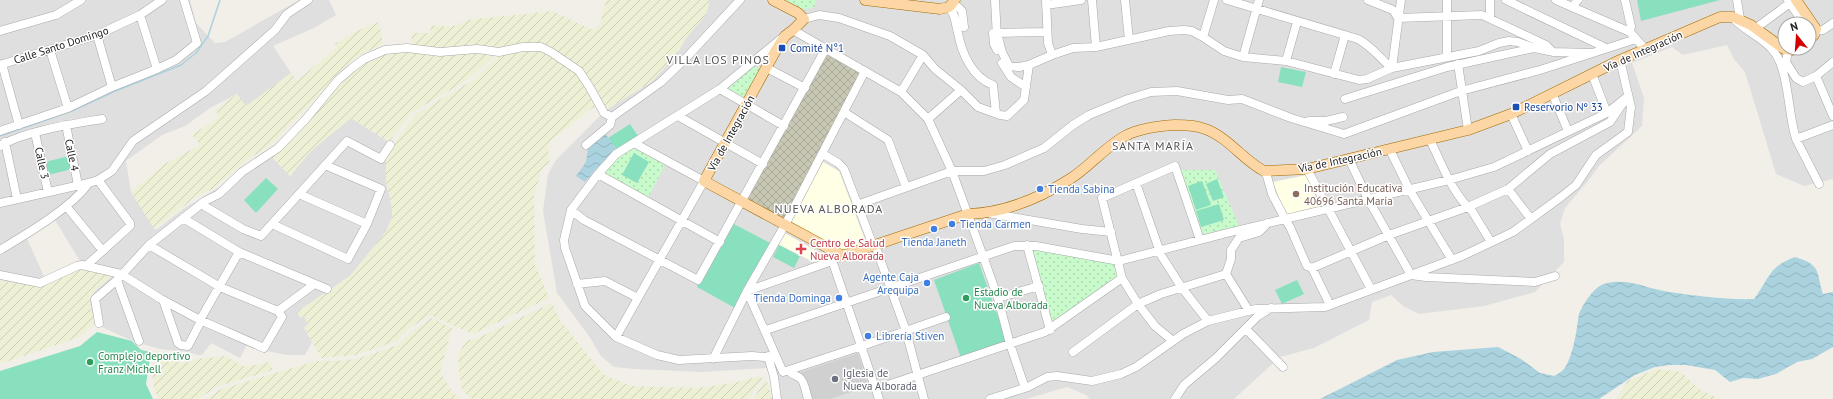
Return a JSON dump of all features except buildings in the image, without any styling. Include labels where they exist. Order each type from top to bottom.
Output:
[{"type":"main road","points":[[773,0],[798,13],[804,19]]},
{"type":"main road","points":[[865,0],[940,9],[953,3]]},
{"type":"main road","points":[[1791,1],[1805,16]]},
{"type":"main road","name":"Vía de Integración","points":[[1264,171],[1307,169],[1468,130],[1511,114],[1620,60],[1720,17],[1736,18]]},
{"type":"main road","points":[[1736,18],[1756,28],[1777,44]]},
{"type":"main road","name":"Vía de Integración","points":[[804,19],[789,33],[767,68],[704,181],[841,255]]},
{"type":"main road","points":[[841,255],[968,214],[987,213],[1014,207],[1052,190],[1071,178],[1126,136],[1159,126],[1178,125],[1204,128],[1224,140],[1264,171]]},
{"type":"street","points":[[0,31],[52,16],[81,0]]},
{"type":"street","name":"Calle Santo Domingo","points":[[1,65],[97,36],[140,15],[162,0]]},
{"type":"street","points":[[0,131],[68,108],[112,87],[176,60],[197,43],[184,0]]},
{"type":"street","points":[[0,203],[89,183],[98,180],[112,171],[133,142],[206,91],[274,30],[287,14],[308,0]]},
{"type":"street","points":[[586,145],[610,125],[612,117],[661,82],[686,58],[740,0]]},
{"type":"street","points":[[991,0],[994,44],[1011,77],[1026,88]]},
{"type":"street","points":[[995,0],[998,33],[1002,52],[1009,66],[1019,67],[1029,66],[1052,55],[1073,48],[1096,47],[1174,30],[1192,31],[1224,51],[1243,57],[1286,61],[1359,80],[1367,79],[1392,68],[1446,56],[1479,51],[1498,43],[1509,41],[1528,44],[1534,48],[1554,52],[1591,53]]},
{"type":"street","points":[[1052,55],[1048,43],[1046,2],[1082,0]]},
{"type":"street","points":[[1092,0],[1096,47]]},
{"type":"street","points":[[1125,0],[1129,40]]},
{"type":"street","points":[[1203,37],[1214,0]]},
{"type":"street","points":[[1227,0],[1345,35],[1367,44],[1384,62],[1392,68]]},
{"type":"street","points":[[1243,57],[1259,0]]},
{"type":"street","points":[[1368,0],[1393,10],[1398,18]]},
{"type":"street","points":[[1392,68],[1401,0]]},
{"type":"street","points":[[1446,56],[1447,0]]},
{"type":"street","points":[[1490,0],[1490,17]]},
{"type":"street","points":[[1506,0],[1606,48]]},
{"type":"street","points":[[1556,0],[1587,12],[1633,36],[1645,49]]},
{"type":"street","points":[[1572,7],[1578,0]]},
{"type":"street","points":[[1625,0],[1633,36]]},
{"type":"street","points":[[1737,0],[1736,18],[1739,25],[1764,41],[1774,52],[1782,74],[1796,139],[1819,184]]},
{"type":"street","points":[[1756,28],[1791,1],[1799,16]]},
{"type":"street","points":[[953,3],[962,11],[964,27]]},
{"type":"street","points":[[953,3],[960,43],[967,61],[982,79],[993,86],[996,113]]},
{"type":"street","points":[[140,15],[157,69]]},
{"type":"street","points":[[804,19],[818,15],[848,21],[890,36],[923,55],[935,69],[961,90],[978,107],[1007,116],[1024,100],[1029,66]]},
{"type":"street","points":[[1398,18],[1482,15],[1490,17],[1546,45],[1554,52]]},
{"type":"street","points":[[1286,61],[1297,22]]},
{"type":"street","points":[[1817,33],[1833,23]]},
{"type":"street","points":[[998,33],[1047,32]]},
{"type":"street","points":[[772,357],[679,360],[667,358],[616,337],[585,306],[565,248],[564,240],[571,210],[598,174],[616,154],[720,89],[778,40],[789,33],[826,48],[901,92],[928,119],[952,171],[998,298],[1010,344],[1024,388]]},
{"type":"street","points":[[997,50],[998,33]]},
{"type":"street","points":[[1334,74],[1345,35]]},
{"type":"street","points":[[97,36],[112,87]]},
{"type":"street","points":[[858,205],[952,171],[984,171],[1026,157],[1044,148],[1073,125],[1089,115],[1128,99],[1151,92],[1177,92],[1228,100],[1242,99],[1303,122],[1344,134],[1461,91],[1540,70],[1606,48],[1633,36]]},
{"type":"street","points":[[99,323],[95,299],[119,277],[149,245],[201,204],[219,194],[242,172],[278,148],[305,120],[338,80],[364,59],[385,50],[407,48],[440,52],[477,49],[499,52],[523,47],[541,48],[551,52],[578,71],[589,86],[604,113],[612,117]]},
{"type":"street","points":[[571,210],[584,220],[698,280],[826,48]]},
{"type":"street","points":[[1345,99],[1458,64],[1534,48]]},
{"type":"street","points":[[50,50],[68,108]]},
{"type":"street","points":[[901,92],[923,55]]},
{"type":"street","points":[[1787,56],[1786,62],[1799,81],[1808,81],[1833,62]]},
{"type":"street","points":[[990,399],[1024,388],[1047,377],[1057,376],[1092,381],[1121,374],[1136,367],[1173,341],[1208,321],[1249,311],[1271,308],[1325,307],[1452,260],[1513,232],[1576,185],[1596,155],[1628,132],[1631,112],[1620,60]]},
{"type":"street","points":[[1458,64],[1468,130]]},
{"type":"street","points":[[1,65],[19,125]]},
{"type":"street","points":[[767,68],[805,88]]},
{"type":"street","points":[[713,359],[747,291],[785,225],[865,71]]},
{"type":"street","points":[[1592,74],[1607,113]]},
{"type":"street","points":[[1816,76],[1833,116]]},
{"type":"street","points":[[720,89],[784,126]]},
{"type":"street","points":[[928,119],[961,90]]},
{"type":"street","points":[[1552,93],[1568,131]]},
{"type":"street","points":[[766,330],[1014,246],[1027,245],[1119,261],[1326,208],[1449,180],[1494,167],[1607,113],[1628,96]]},
{"type":"street","points":[[1312,268],[1349,251],[1428,220],[1468,207],[1508,189],[1550,154],[1610,122],[1628,96]]},
{"type":"street","points":[[844,112],[880,133],[888,140],[906,187]]},
{"type":"street","points":[[1511,114],[1528,151]]},
{"type":"street","points":[[678,116],[763,164]]},
{"type":"street","points":[[1303,122],[1326,121],[1343,117]]},
{"type":"street","points":[[17,199],[3,144],[35,133],[102,119]]},
{"type":"street","points":[[1796,139],[1833,125]]},
{"type":"street","name":"Calle 4","points":[[66,126],[78,185]]},
{"type":"street","name":"Calle 3","points":[[35,133],[48,192]]},
{"type":"street","points":[[1430,140],[1449,180],[1468,207],[1472,210],[1491,242]]},
{"type":"street","points":[[201,204],[243,229],[261,236],[347,141],[381,159],[390,145]]},
{"type":"street","points":[[616,337],[704,181],[634,142]]},
{"type":"street","points":[[1390,150],[1409,189],[1452,260]]},
{"type":"street","points":[[823,154],[838,163],[844,169],[872,243],[875,245],[906,331],[924,399]]},
{"type":"street","points":[[1349,159],[1368,199],[1411,275],[1426,278],[1535,282],[1555,276]]},
{"type":"street","points":[[272,224],[348,259],[367,224],[381,190],[325,165]]},
{"type":"street","points":[[1173,341],[1155,326],[1138,304],[1122,278],[1119,261],[1102,198],[1175,166],[1200,240]]},
{"type":"street","points":[[1307,169],[1326,208],[1371,289]]},
{"type":"street","points":[[1264,171],[1272,194],[1290,227],[1307,266],[1312,268],[1330,305]]},
{"type":"street","points":[[598,174],[720,242]]},
{"type":"street","points":[[87,265],[130,226],[130,223],[98,180]]},
{"type":"street","points":[[0,250],[66,206],[82,193],[89,183]]},
{"type":"street","points":[[1136,183],[1158,250],[1182,288],[1208,321]]},
{"type":"street","points":[[1508,189],[1531,219]]},
{"type":"street","points":[[299,194],[367,224]]},
{"type":"street","points":[[66,206],[103,252]]},
{"type":"street","points":[[987,213],[1082,229],[1111,232]]},
{"type":"street","points":[[183,218],[239,252],[313,285],[327,289]]},
{"type":"street","points":[[1226,274],[1231,259],[1231,250],[1239,238],[1259,232],[1268,223]]},
{"type":"street","points":[[0,275],[40,283],[78,266],[87,265],[119,277],[200,320],[264,348],[282,317],[278,312],[220,287],[149,245]]},
{"type":"street","points":[[1027,245],[1050,330]]},
{"type":"street","points":[[828,249],[848,303],[878,399]]},
{"type":"street","points":[[163,300],[181,346],[188,346],[200,323],[200,320],[239,252]]},
{"type":"street","points":[[747,291],[832,261],[841,255]]},
{"type":"street","points":[[1073,352],[1138,304],[1161,294],[1226,274]]},
{"type":"street","points":[[1226,274],[1249,311]]},
{"type":"street","points":[[119,277],[138,342]]},
{"type":"street","points":[[876,389],[1050,330],[1122,278]]},
{"type":"street","points":[[577,284],[605,281],[638,298]]},
{"type":"street","points":[[278,312],[313,285]]},
{"type":"street","points":[[998,298],[1038,286]]},
{"type":"street","points":[[747,291],[766,330],[772,357],[777,399]]},
{"type":"street","points":[[1175,399],[1184,385],[1216,358],[1258,316],[1271,308]]},
{"type":"street","points":[[772,357],[782,372],[789,371],[946,316]]},
{"type":"street","points":[[1246,329],[1283,367]]},
{"type":"street","points":[[789,371],[791,374],[800,378],[808,399]]},
{"type":"shaded area","points":[[0,0],[190,0],[196,23],[215,43],[225,42],[299,0],[329,0],[336,15],[314,28],[273,46],[291,73],[246,107],[237,94],[210,108],[185,126],[162,135],[126,161],[131,192],[156,230],[183,209],[221,186],[243,167],[266,151],[290,176],[310,151],[351,118],[389,142],[386,182],[392,207],[392,217],[386,232],[350,276],[297,312],[304,316],[308,325],[304,328],[312,342],[305,355],[287,355],[267,351],[248,343],[240,358],[211,343],[202,355],[198,355],[188,352],[160,349],[135,342],[95,324],[89,300],[95,291],[113,275],[105,267],[80,261],[55,220],[27,239],[48,285],[38,304],[0,284]]},
{"type":"shaded area","points":[[606,0],[710,0],[706,14],[686,38],[675,57],[651,82],[606,110],[592,85],[547,47],[507,49],[431,49],[412,46],[411,33],[431,33],[430,25],[451,27],[468,20],[552,11],[593,30],[600,25]]},
{"type":"shaded area","points":[[710,0],[1833,0],[1833,179],[1804,186],[1776,174],[1745,72],[1734,59],[1727,45],[1683,55],[1672,47],[1632,63],[1644,98],[1642,126],[1599,166],[1565,208],[1560,224],[1564,239],[1564,262],[1535,292],[1484,306],[1419,314],[1403,306],[1391,295],[1372,302],[1369,320],[1314,348],[1280,357],[1234,399],[1090,399],[1086,395],[1067,387],[1026,399],[775,399],[768,368],[702,372],[614,367],[601,356],[589,336],[557,293],[543,211],[548,174],[556,160],[606,110],[651,82],[675,57],[686,38],[706,14]]},
{"type":"shaded area","points":[[379,22],[383,44],[360,55],[349,63],[270,146],[245,161],[213,189],[198,195],[154,229],[131,192],[164,164],[200,145],[192,135],[219,117],[215,110],[237,94],[246,106],[291,73],[297,81],[337,47],[335,44],[356,31]]},
{"type":"shaded area","points":[[523,49],[541,49],[576,73],[596,105],[550,141],[548,146],[549,162],[539,173],[540,177],[534,195],[535,264],[549,298],[473,334],[430,315],[408,329],[397,341],[356,355],[321,358],[304,327],[308,325],[304,316],[300,318],[297,312],[350,276],[386,232],[392,217],[392,207],[386,182],[386,159],[392,146],[416,114],[475,79],[501,53]]},
{"type":"shaded area","points":[[477,50],[496,54],[476,73],[459,85],[411,113],[389,142],[351,118],[311,151],[290,176],[271,156],[340,81],[358,66],[385,52]]},
{"type":"shaded area","points":[[827,53],[861,72],[784,218],[745,199]]},
{"type":"shaded area","points":[[823,162],[839,171],[867,245],[843,252],[789,223]]},
{"type":"shaded area","name":"Institución Educativa 40696 Santa Maria","points":[[1306,175],[1320,206],[1286,216],[1273,182]]},
{"type":"shaded area","name":"Centro de Salud Nueva Alborada","points":[[785,233],[823,255],[825,258],[813,262],[778,244]]},
{"type":"shaded area","points":[[86,268],[113,275],[95,291],[89,300],[95,324],[79,337],[0,364],[0,280],[37,287],[48,285],[78,269]]},
{"type":"shaded area","points":[[552,303],[560,320],[602,373],[608,377],[632,386],[697,388],[733,383],[760,376],[763,378],[748,399],[472,399],[462,390],[458,365],[460,351],[467,340],[476,339]]},
{"type":"shaded area","points":[[432,318],[452,328],[440,372],[451,390],[460,399],[206,399],[221,389],[316,361],[356,359],[398,345],[410,333]]},
{"type":"shaded area","points":[[154,351],[179,355],[182,363],[197,359],[225,356],[245,367],[270,362],[273,370],[218,386],[198,399],[159,399],[154,389],[152,371]]},
{"type":"shaded area","name":"Iglesia de Nueva Alborada","points":[[858,353],[869,386],[830,399],[811,399],[795,374]]},
{"type":"shaded area","points":[[1656,369],[1681,372],[1699,389],[1720,399],[1616,399],[1628,381]]},
{"type":"shaded area","points":[[766,379],[773,399],[753,399]]},
{"type":"green space","points":[[782,0],[816,0],[814,8],[804,9]]},
{"type":"green space","points":[[1637,0],[1720,0],[1641,21]]},
{"type":"green space","points":[[755,66],[760,69],[743,99],[726,90]]},
{"type":"green space","points":[[1281,67],[1306,72],[1302,87],[1278,82]]},
{"type":"green space","points":[[630,124],[638,136],[617,150],[608,138]]},
{"type":"green space","points":[[632,147],[665,165],[648,198],[603,173],[618,156]]},
{"type":"green space","points":[[634,153],[649,162],[637,183],[622,175]]},
{"type":"green space","points":[[69,156],[72,169],[48,175],[45,162]]},
{"type":"green space","points":[[1180,170],[1215,170],[1239,226],[1203,234]]},
{"type":"green space","points":[[266,178],[278,189],[256,213],[244,200]]},
{"type":"green space","points":[[1217,179],[1224,197],[1213,201],[1206,184]]},
{"type":"green space","points":[[1202,181],[1211,205],[1196,210],[1188,186]]},
{"type":"green space","points":[[1219,204],[1224,220],[1201,227],[1196,211]]},
{"type":"green space","points":[[732,223],[770,243],[735,308],[697,287]]},
{"type":"green space","points":[[779,245],[800,256],[794,268],[773,257]]},
{"type":"green space","points":[[1031,248],[1116,264],[1118,277],[1051,325]]},
{"type":"green space","name":"Estadio de Nueva Alborada","points":[[979,263],[1007,342],[961,358],[934,280]]},
{"type":"green space","points":[[1297,280],[1304,294],[1282,304],[1275,290]]},
{"type":"green space","name":"Complejo deportivo Franz Michell","points":[[97,332],[132,341],[141,350],[151,352],[146,384],[153,399],[0,399],[0,371],[80,346]]},
{"type":"water","points":[[605,133],[617,150],[596,169],[585,182],[576,176],[586,162],[588,147]]},
{"type":"water","points":[[1795,257],[1814,266],[1823,294],[1833,292],[1833,347],[1812,359],[1797,362],[1776,374],[1758,379],[1743,378],[1730,382],[1715,370],[1686,365],[1655,367],[1635,375],[1599,399],[1320,399],[1397,360],[1433,352],[1498,347],[1521,359],[1540,373],[1554,376],[1561,372],[1567,365],[1581,310],[1589,296],[1604,284],[1621,282],[1637,284],[1661,291],[1691,295],[1754,299],[1770,274],[1780,265]]},
{"type":"waterway","points":[[0,136],[72,111],[113,92],[181,65],[196,53],[208,36],[220,0]]},
{"type":"place","name":"Comité N°1","points":[[782,48]]},
{"type":"place","name":"Reservorio Nº 33","points":[[1516,107]]},
{"type":"place","name":"Tienda Sabina","points":[[1040,189]]},
{"type":"place","name":"Institución Educativa 40696 Santa Maria","points":[[1296,194]]},
{"type":"place","name":"Tienda Carmen","points":[[952,224]]},
{"type":"place","name":"Tienda Janeth","points":[[934,229]]},
{"type":"place","name":"Centro de Salud Nueva Alborada","points":[[801,249]]},
{"type":"place","name":"Agente Caja Arequipa","points":[[927,283]]},
{"type":"place","name":"Tienda Dominga","points":[[839,298]]},
{"type":"place","name":"Estadio de Nueva Alborada","points":[[966,298]]},
{"type":"place","name":"Librería Stiven","points":[[868,336]]},
{"type":"place","name":"Complejo deportivo Franz Michell","points":[[90,362]]},
{"type":"place","name":"Iglesia de Nueva Alborada","points":[[835,379]]},
{"type":"district","name":"VILLA LOS PINOS","points":[[718,60]]},
{"type":"district","name":"SANTA MARÍA","points":[[1153,146]]},
{"type":"district","name":"NUEVA ALBORADA","points":[[829,209]]}]
